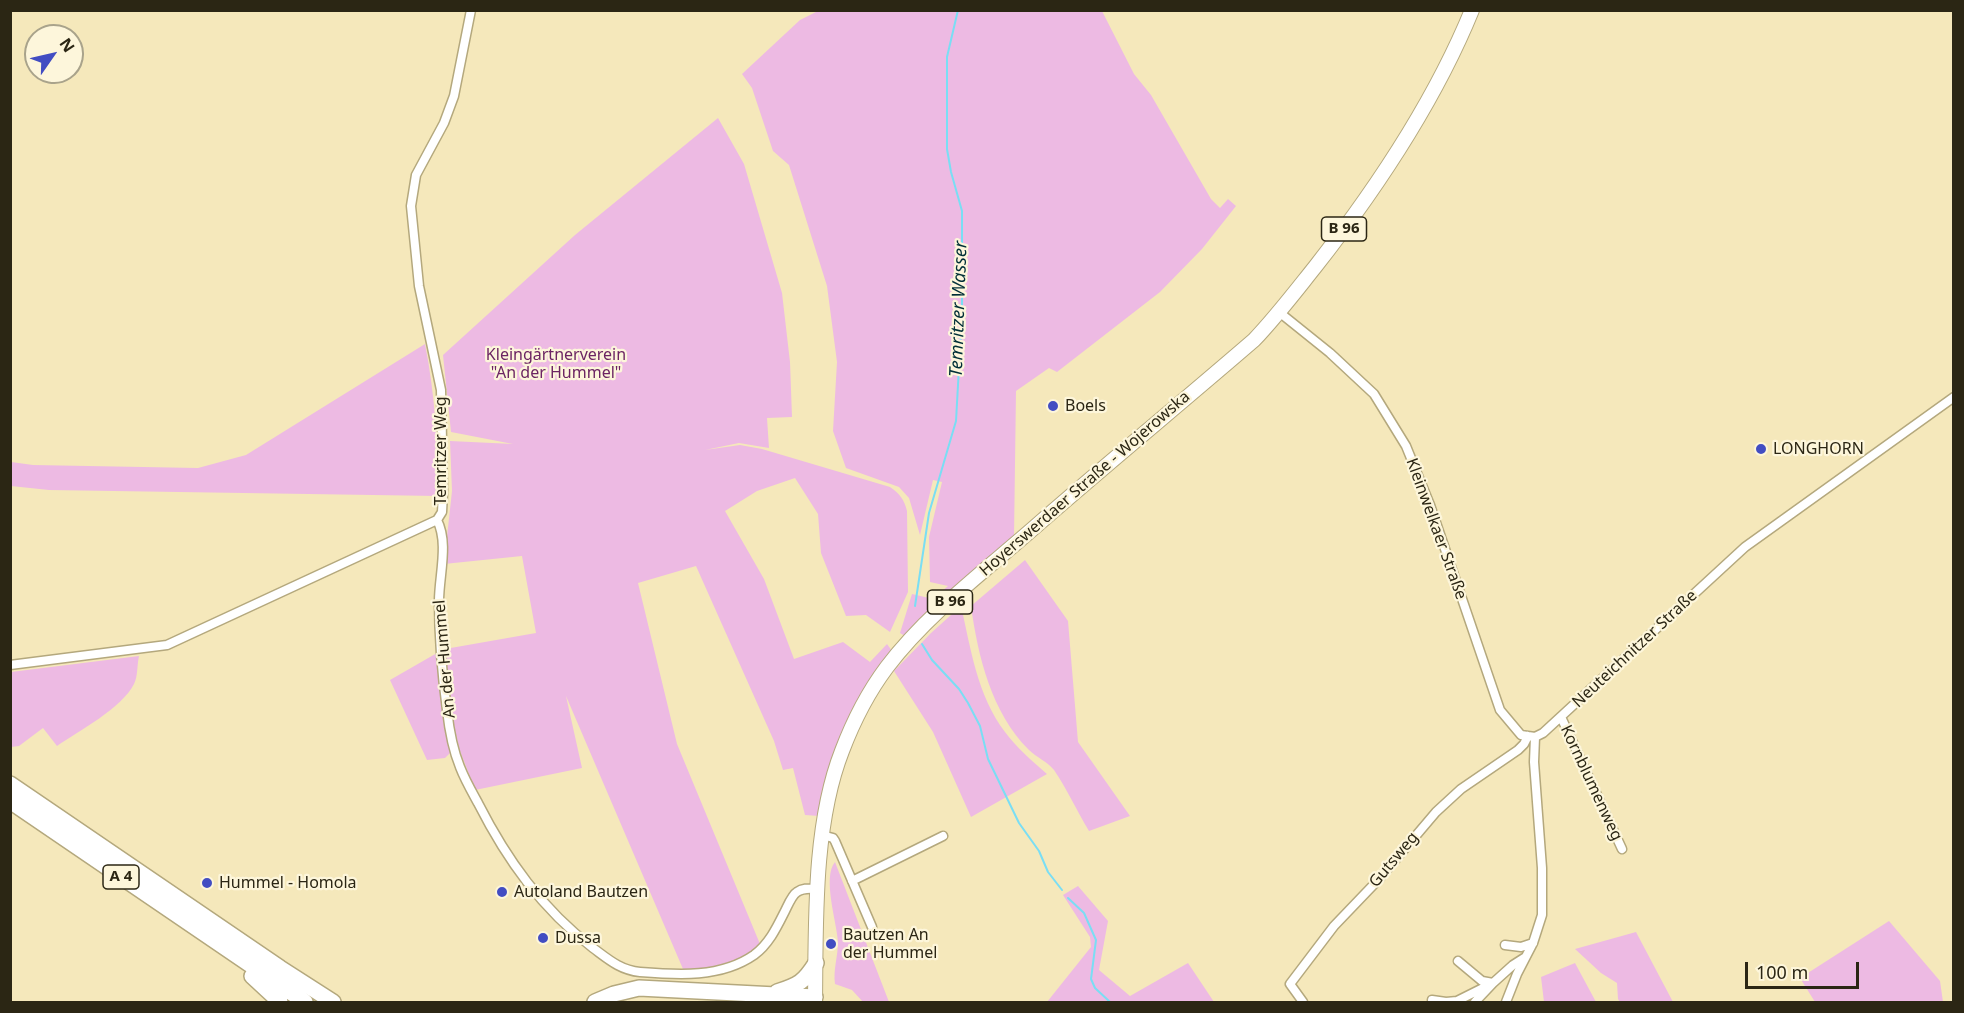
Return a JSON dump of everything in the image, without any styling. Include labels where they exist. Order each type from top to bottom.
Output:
[{"type":"highway","name":"A 4","points":[[10,784],[333,1002]]},
{"type":"highway","name":"A 4","points":[[10,801],[304,1002]]},
{"type":"highway","points":[[227,949],[280,1002]]},
{"type":"highway","points":[[770,994],[797,986],[816,963]]},
{"type":"highway","points":[[595,1002],[627,990],[654,988],[770,994],[815,1000]]},
{"type":"highway","points":[[611,1002],[628,996],[665,990]]},
{"type":"main road","name":"Hoyerswerdaer Straße - Wojerowska","points":[[815,1000],[822,835],[831,787],[842,751],[871,691],[887,666],[925,625],[1006,552],[1254,340],[1279,312],[1371,192],[1428,102],[1472,10]]},
{"type":"street","name":"Temritzer Weg","points":[[10,665],[167,645],[437,520],[442,512],[444,478],[441,390],[419,286],[411,206],[417,175],[444,123],[454,96],[471,10]]},
{"type":"street","name":"Kleinwelkaer Straße","points":[[1279,312],[1330,353],[1374,394],[1406,446],[1430,505],[1500,710],[1521,735],[1532,736]]},
{"type":"street","name":"Neuteichnitzer Straße","points":[[1532,736],[1561,717],[1745,547],[1953,397]]},
{"type":"street","name":"An der Hummel","points":[[437,520],[442,544],[439,602],[447,711],[459,766],[491,828],[510,858],[531,888],[570,930],[615,965],[627,970],[710,973],[727,969],[753,955],[771,936],[795,893],[805,888],[819,890]]},
{"type":"street","name":"Kornblumenweg","points":[[1561,717],[1622,849]]},
{"type":"street","points":[[1506,1002],[1533,943],[1542,915],[1542,868],[1532,736]]},
{"type":"street","name":"Gutsweg","points":[[1302,1002],[1290,984],[1334,926],[1380,878],[1436,812],[1461,789],[1518,750],[1532,736]]},
{"type":"street","points":[[822,835],[833,838],[835,841],[872,927]]},
{"type":"street","points":[[852,880],[943,836]]},
{"type":"street","points":[[1505,945],[1521,947],[1533,943]]},
{"type":"street","points":[[1475,1002],[1513,965],[1525,958]]},
{"type":"street","points":[[1458,961],[1482,981],[1493,983]]},
{"type":"street","points":[[1432,1000],[1457,1002],[1493,983]]},
{"type":"green space","points":[[818,11],[1102,11],[1134,74],[1151,95],[1211,199],[1220,208],[1228,199],[1236,206],[1202,249],[1160,292],[1057,372],[1049,368],[1016,391],[1014,537],[905,636],[900,633],[912,594],[933,599],[948,586],[930,582],[929,537],[942,482],[933,480],[920,535],[909,498],[899,487],[846,468],[833,431],[837,362],[827,286],[789,165],[773,151],[752,88],[742,74],[800,20]]},
{"type":"green space","name":"Kleingärtnerverein \"An der Hummel\"","points":[[718,118],[744,164],[782,293],[790,362],[792,417],[767,418],[769,448],[739,443],[705,450],[740,445],[762,449],[890,487],[901,497],[907,511],[908,592],[890,632],[866,615],[846,616],[821,553],[818,514],[795,478],[757,491],[725,511],[764,579],[794,659],[843,642],[870,662],[887,644],[892,651],[819,816],[805,815],[793,768],[783,770],[774,741],[696,566],[638,583],[677,744],[760,944],[742,958],[725,966],[683,969],[566,696],[582,768],[475,790],[460,751],[450,711],[445,649],[536,633],[522,556],[444,564],[452,491],[450,441],[513,444],[451,432],[443,355],[575,235]]},
{"type":"green space","points":[[425,344],[435,420],[438,496],[49,490],[11,486],[11,462],[33,465],[198,468],[246,455]]},
{"type":"green space","points":[[1025,560],[1068,621],[1078,742],[1130,816],[1089,831],[1054,770],[1029,750],[1005,718],[982,664],[971,606]]},
{"type":"green space","points":[[961,606],[976,671],[995,718],[1009,738],[1047,774],[971,817],[933,732],[894,671]]},
{"type":"green space","points":[[437,653],[443,712],[451,752],[445,758],[427,760],[390,680]]},
{"type":"green space","points":[[139,656],[134,684],[120,702],[99,718],[57,746],[43,728],[19,746],[11,747],[11,672]]},
{"type":"green space","points":[[835,862],[889,1002],[863,1002],[852,990],[835,984],[838,942],[830,878]]},
{"type":"green space","points":[[1078,886],[1108,921],[1099,970],[1130,996],[1188,963],[1214,1002],[1047,1002],[1091,947],[1090,937],[1063,895]]},
{"type":"green space","points":[[1889,921],[1940,981],[1943,1002],[1815,1002],[1800,978]]},
{"type":"green space","points":[[1636,932],[1673,1002],[1620,1002],[1617,983],[1601,973],[1575,949]]},
{"type":"green space","points":[[1575,963],[1596,1002],[1544,1002],[1541,977]]},
{"type":"waterway","name":"Temritzer Wasser","points":[[915,606],[929,513],[956,421],[962,313],[962,211],[947,149],[947,57],[958,10]]},
{"type":"waterway","name":"Temritzer Wasser","points":[[922,644],[932,660],[959,689],[968,703],[980,726],[988,759],[1019,823],[1039,851],[1048,872],[1062,890]]},
{"type":"waterway","name":"Temritzer Wasser","points":[[1068,898],[1084,913],[1096,940],[1091,979],[1095,988],[1110,1002]]},
{"type":"place","name":"Boels","points":[[1053,406]]},
{"type":"place","name":"LONGHORN","points":[[1761,449]]},
{"type":"place","name":"Hummel - Homola","points":[[207,883]]},
{"type":"place","name":"Autoland Bautzen","points":[[502,892]]},
{"type":"place","name":"Dussa","points":[[543,938]]},
{"type":"place","name":"Bautzen An der Hummel","points":[[831,944]]}]
